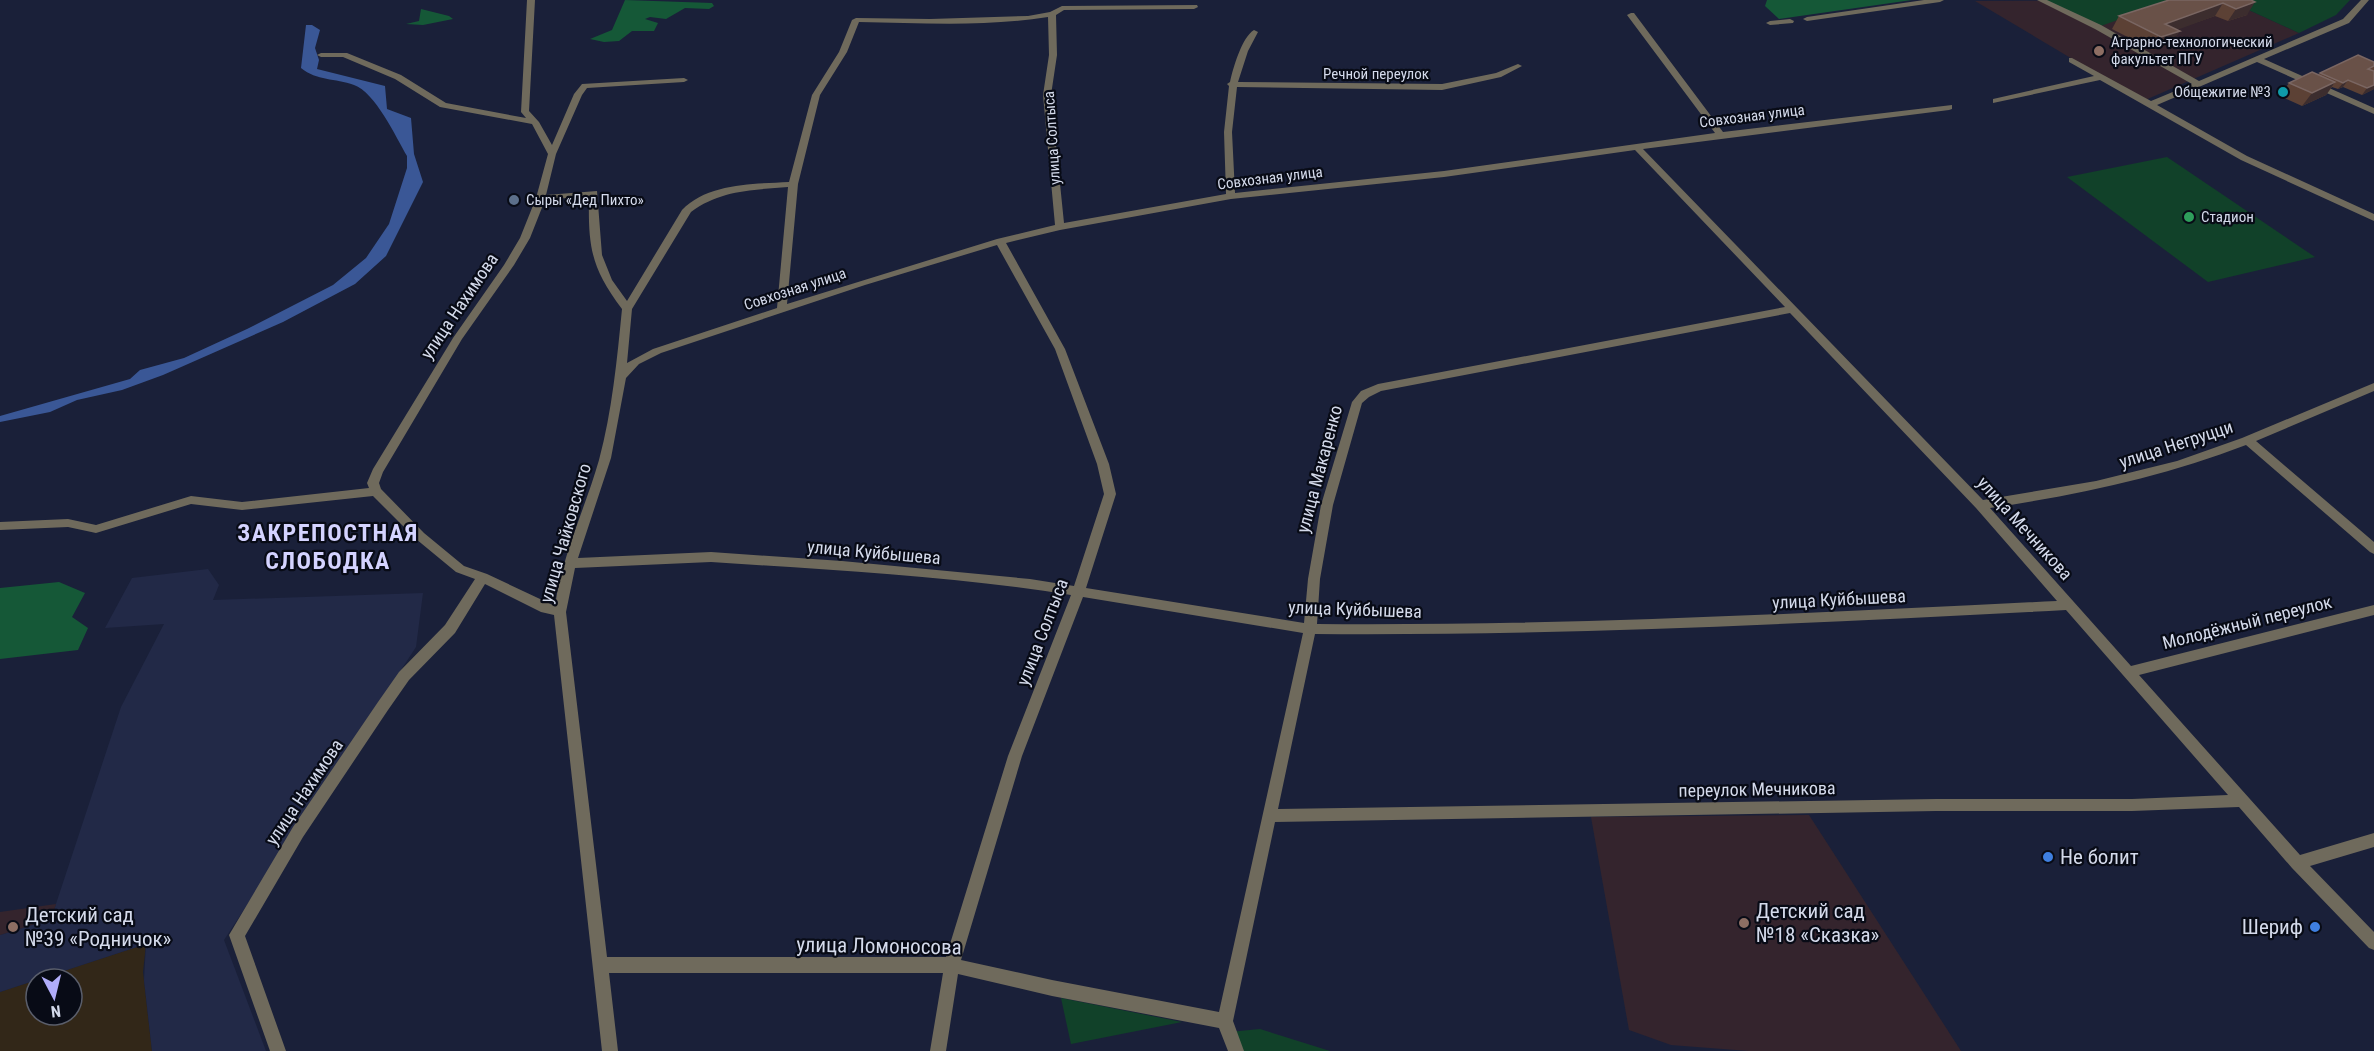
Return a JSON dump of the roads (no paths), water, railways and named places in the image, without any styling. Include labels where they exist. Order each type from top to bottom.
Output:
[{"type":"street","points":[[531,0],[525,112],[535,122],[552,154]]},
{"type":"street","points":[[1807,19],[1940,0]]},
{"type":"street","points":[[2041,0],[2098,27],[2199,84]]},
{"type":"street","points":[[2150,105],[2346,21],[2366,0]]},
{"type":"street","points":[[782,308],[793,184],[816,95],[843,52],[856,20],[930,21],[1028,18],[1052,14],[1062,8],[1194,8]]},
{"type":"street","name":"улица Солтыса","points":[[1052,14],[1053,55],[1047,95],[1060,227]]},
{"type":"street","points":[[1631,15],[1721,135]]},
{"type":"street","points":[[1770,23],[1790,21]]},
{"type":"street","points":[[1232,196],[1226,140],[1231,84],[1244,48],[1254,32]]},
{"type":"street","points":[[321,55],[344,55],[355,59],[398,77],[443,105],[535,122]]},
{"type":"street","points":[[2257,59],[2374,111]]},
{"type":"street","points":[[2072,60],[2244,158],[2374,218]]},
{"type":"street","name":"Речной переулок","points":[[1231,84],[1442,87],[1498,75],[1518,66]]},
{"type":"street","points":[[1996,101],[2101,77]]},
{"type":"street","name":"улица Нахимова","points":[[376,491],[373,483],[377,472],[458,338],[510,266],[525,238],[542,198],[552,154],[578,94],[585,86],[604,82],[684,80]]},
{"type":"street","name":"Совхозная улица","points":[[620,377],[635,362],[657,351],[782,308],[1000,241],[1060,227],[1232,196],[1444,174],[1721,135],[1949,107]]},
{"type":"street","name":"улица Мечникова","points":[[1637,147],[1980,505],[2297,862],[2374,943]]},
{"type":"street","points":[[542,198],[594,194],[596,260],[611,289],[627,309],[687,210],[695,202],[727,191],[793,184]]},
{"type":"street","name":"улица Солтыса","points":[[938,1051],[952,965],[1015,756],[1079,591],[1110,494],[1103,464],[1060,349],[1000,241]]},
{"type":"street","name":"улица Чайковского","points":[[610,1051],[560,612],[572,563],[605,458],[620,377],[627,309]]},
{"type":"street","name":"улица Макаренко","points":[[1225,1021],[1310,629],[1314,579],[1327,505],[1357,402],[1365,393],[1378,388],[1794,309]]},
{"type":"street","name":"улица Негруцци","points":[[1980,505],[2113,483],[2208,455],[2374,387]]},
{"type":"street","points":[[2247,439],[2374,549]]},
{"type":"street","points":[[0,526],[68,523],[96,529],[191,500],[205,499],[242,506],[376,491],[420,536],[460,569],[483,577],[545,608],[560,612]]},
{"type":"street","name":"улица Куйбышева","points":[[572,563],[711,557],[842,566],[1079,591],[1310,629],[1422,630],[1689,624],[2070,605]]},
{"type":"street","name":"улица Нахимова","points":[[278,1051],[237,935],[298,832],[404,676],[450,629],[483,577]]},
{"type":"street","name":"Молодёжный переулок","points":[[2130,672],[2374,610]]},
{"type":"street","name":"переулок Мечникова","points":[[1271,816],[1936,805],[2132,805],[2243,801]]},
{"type":"street","points":[[2297,862],[2374,840]]},
{"type":"street","name":"улица Ломоносова","points":[[599,965],[952,965],[1063,990],[1225,1021]]},
{"type":"street","points":[[1225,1021],[1236,1051]]},
{"type":"water","points":[[306,25],[312,25],[320,30],[315,48],[319,60],[317,69],[385,86],[387,109],[411,118],[414,154],[423,182],[386,256],[355,284],[283,322],[163,375],[122,390],[77,400],[50,412],[0,422],[0,416],[130,379],[140,370],[184,358],[333,285],[366,258],[389,224],[407,168],[407,156],[384,116],[362,89],[313,75],[301,68]]},
{"type":"place","name":"Аграрно-технологический факультет ПГУ","points":[[2099,51]]},
{"type":"place","name":"Общежитие №3","points":[[2283,92]]},
{"type":"place","name":"Сыры «Дед Пихто»","points":[[514,200]]},
{"type":"place","name":"Стадион","points":[[2189,217]]},
{"type":"place","name":"Не болит","points":[[2048,857]]},
{"type":"place","name":"Детский сад №18 «Сказка»","points":[[1744,923]]},
{"type":"place","name":"Детский сад №39 «Родничок»","points":[[13,927]]},
{"type":"place","name":"Шериф","points":[[2315,927]]},
{"type":"district","name":"ЗАКРЕПОСТНАЯ СЛОБОДКА","points":[[328,547]]}]
